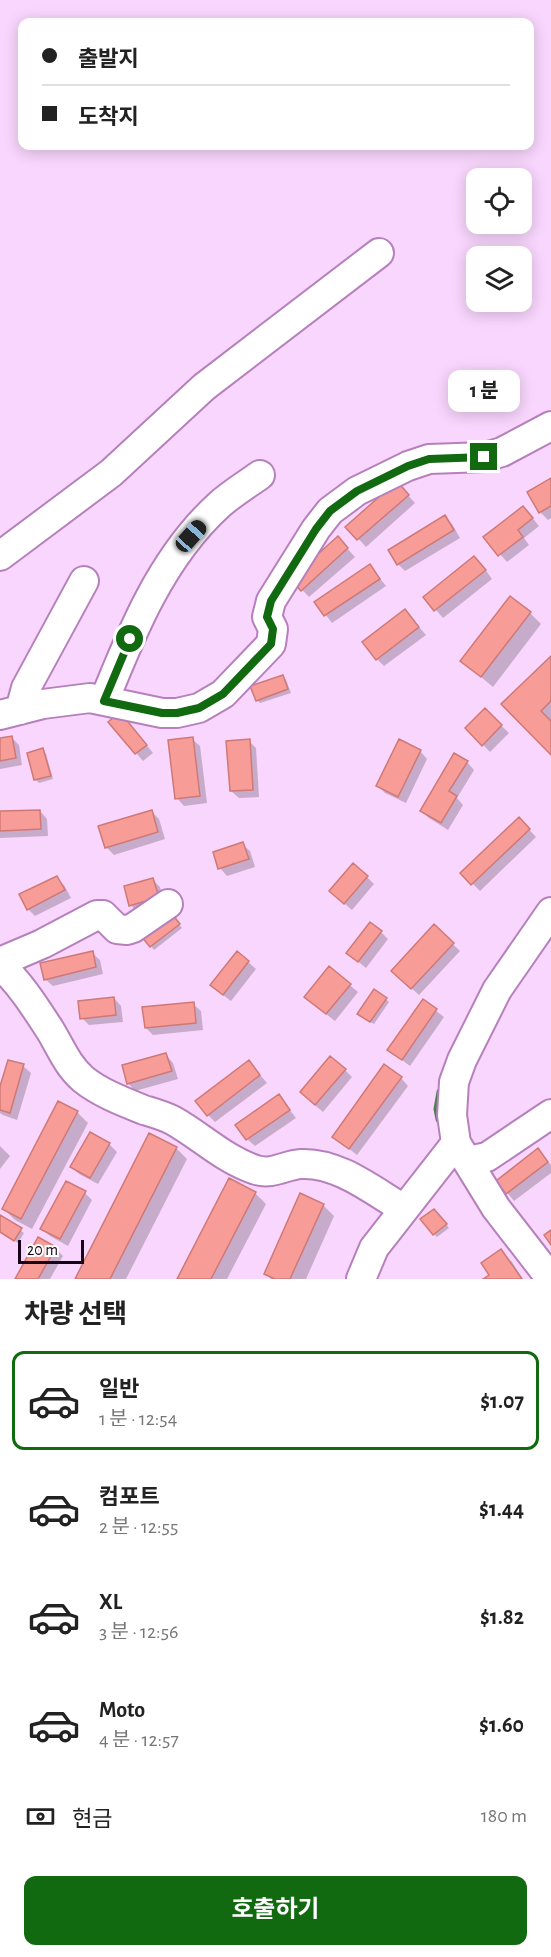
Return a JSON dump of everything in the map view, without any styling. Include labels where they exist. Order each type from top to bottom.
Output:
[{"type":"street","points":[[0,556],[111,473],[204,387],[379,253]]},
{"type":"street","points":[[10,713],[43,704],[90,698],[162,713],[177,713],[199,708],[223,694],[271,644],[273,629],[267,617],[271,601],[316,529],[330,511],[357,491],[408,466],[429,459],[484,457],[502,452],[551,426]]},
{"type":"street","points":[[104,701],[150,597],[176,551],[219,504],[260,475]]},
{"type":"street","points":[[10,713],[84,581]]},
{"type":"street","points":[[168,904],[127,930],[117,929],[103,915],[98,915],[0,964],[13,977],[50,1031],[68,1064],[85,1080],[121,1101],[172,1119],[219,1151],[259,1171],[277,1172],[299,1164],[321,1165],[354,1179],[404,1209]]},
{"type":"street","points":[[551,912],[497,990],[462,1060],[454,1082],[452,1115],[462,1152],[496,1208],[551,1279]]},
{"type":"street","points":[[462,1152],[487,1157],[551,1114]]},
{"type":"street","points":[[361,1279],[374,1248],[404,1209],[462,1152]]},
{"type":"building","points":[[551,478],[551,506],[539,513],[527,492]]},
{"type":"building","points":[[397,481],[409,495],[357,540],[345,527]]},
{"type":"building","points":[[523,506],[533,518],[518,530],[523,537],[498,556],[483,537]]},
{"type":"building","points":[[445,515],[454,530],[397,565],[388,550]]},
{"type":"building","points":[[338,536],[348,548],[301,591],[290,579]]},
{"type":"building","points":[[474,556],[486,570],[434,611],[423,597]]},
{"type":"building","points":[[370,564],[380,579],[324,616],[314,602]]},
{"type":"building","points":[[510,596],[531,612],[481,677],[460,661]]},
{"type":"building","points":[[405,609],[419,627],[376,660],[362,642]]},
{"type":"building","points":[[551,656],[551,701],[541,711],[551,721],[551,755],[501,704]]},
{"type":"building","points":[[283,675],[288,689],[256,701],[250,686]]},
{"type":"building","points":[[485,708],[502,725],[482,746],[465,728]]},
{"type":"building","points":[[120,712],[147,745],[135,754],[108,722]]},
{"type":"building","points":[[12,736],[16,758],[0,761],[0,738]]},
{"type":"building","points":[[193,737],[200,796],[175,799],[168,740]]},
{"type":"building","points":[[250,739],[253,790],[230,791],[226,741]]},
{"type":"building","points":[[399,739],[421,750],[398,797],[376,786]]},
{"type":"building","points":[[43,748],[51,776],[34,780],[27,753]]},
{"type":"building","points":[[454,753],[468,761],[449,791],[457,796],[441,823],[420,811]]},
{"type":"building","points":[[40,810],[41,829],[0,831],[0,811]]},
{"type":"building","points":[[152,810],[158,832],[105,848],[98,826]]},
{"type":"building","points":[[519,817],[530,829],[471,885],[460,873]]},
{"type":"building","points":[[243,842],[249,859],[218,869],[213,852]]},
{"type":"building","points":[[353,863],[368,876],[344,904],[329,891]]},
{"type":"building","points":[[57,876],[65,890],[27,910],[19,894]]},
{"type":"building","points":[[153,878],[159,897],[129,906],[124,886]]},
{"type":"building","points":[[171,913],[180,924],[150,947],[141,936]]},
{"type":"building","points":[[370,922],[382,931],[358,962],[346,953]]},
{"type":"building","points":[[434,924],[454,943],[411,989],[391,971]]},
{"type":"building","points":[[93,951],[96,967],[44,980],[40,963]]},
{"type":"building","points":[[237,951],[249,961],[223,995],[210,985]]},
{"type":"building","points":[[329,966],[351,984],[326,1014],[304,997]]},
{"type":"building","points":[[374,989],[387,998],[370,1022],[357,1014]]},
{"type":"building","points":[[114,997],[116,1015],[80,1019],[78,1001]]},
{"type":"building","points":[[423,999],[437,1009],[402,1060],[387,1050]]},
{"type":"building","points":[[194,1002],[196,1023],[145,1028],[142,1007]]},
{"type":"building","points":[[166,1053],[172,1071],[127,1084],[122,1065]]},
{"type":"building","points":[[330,1056],[346,1069],[315,1105],[300,1092]]},
{"type":"building","points":[[8,1060],[24,1064],[10,1113],[0,1110],[0,1086]]},
{"type":"building","points":[[249,1060],[260,1075],[207,1116],[195,1101]]},
{"type":"building","points":[[384,1064],[402,1077],[349,1149],[332,1137]]},
{"type":"building","points":[[279,1094],[290,1110],[246,1140],[235,1125]]},
{"type":"building","points":[[58,1101],[78,1111],[21,1219],[2,1209]]},
{"type":"building","points":[[90,1132],[110,1143],[90,1178],[70,1167]]},
{"type":"building","points":[[149,1133],[177,1147],[110,1279],[75,1279]]},
{"type":"building","points":[[538,1148],[548,1162],[506,1194],[496,1181]]},
{"type":"building","points":[[229,1178],[256,1192],[211,1279],[177,1279]]},
{"type":"building","points":[[66,1181],[86,1191],[60,1239],[40,1229]]},
{"type":"building","points":[[300,1193],[324,1204],[290,1279],[275,1279],[264,1274]]},
{"type":"building","points":[[434,1209],[447,1224],[433,1235],[420,1219]]},
{"type":"building","points":[[0,1215],[22,1228],[14,1241],[0,1232]]},
{"type":"building","points":[[551,1230],[551,1245],[544,1235]]},
{"type":"building","points":[[38,1237],[56,1247],[38,1279],[15,1279]]},
{"type":"building","points":[[501,1249],[522,1279],[483,1279],[489,1275],[481,1263]]},
{"type":"waterway","points":[[439,1119],[437,1109],[440,1092]]},
{"type":"route","points":[[130,639],[104,701],[162,713],[177,713],[199,708],[223,694],[271,644],[273,629],[267,617],[271,601],[316,529],[330,511],[357,491],[408,466],[429,459],[484,457]]}]
